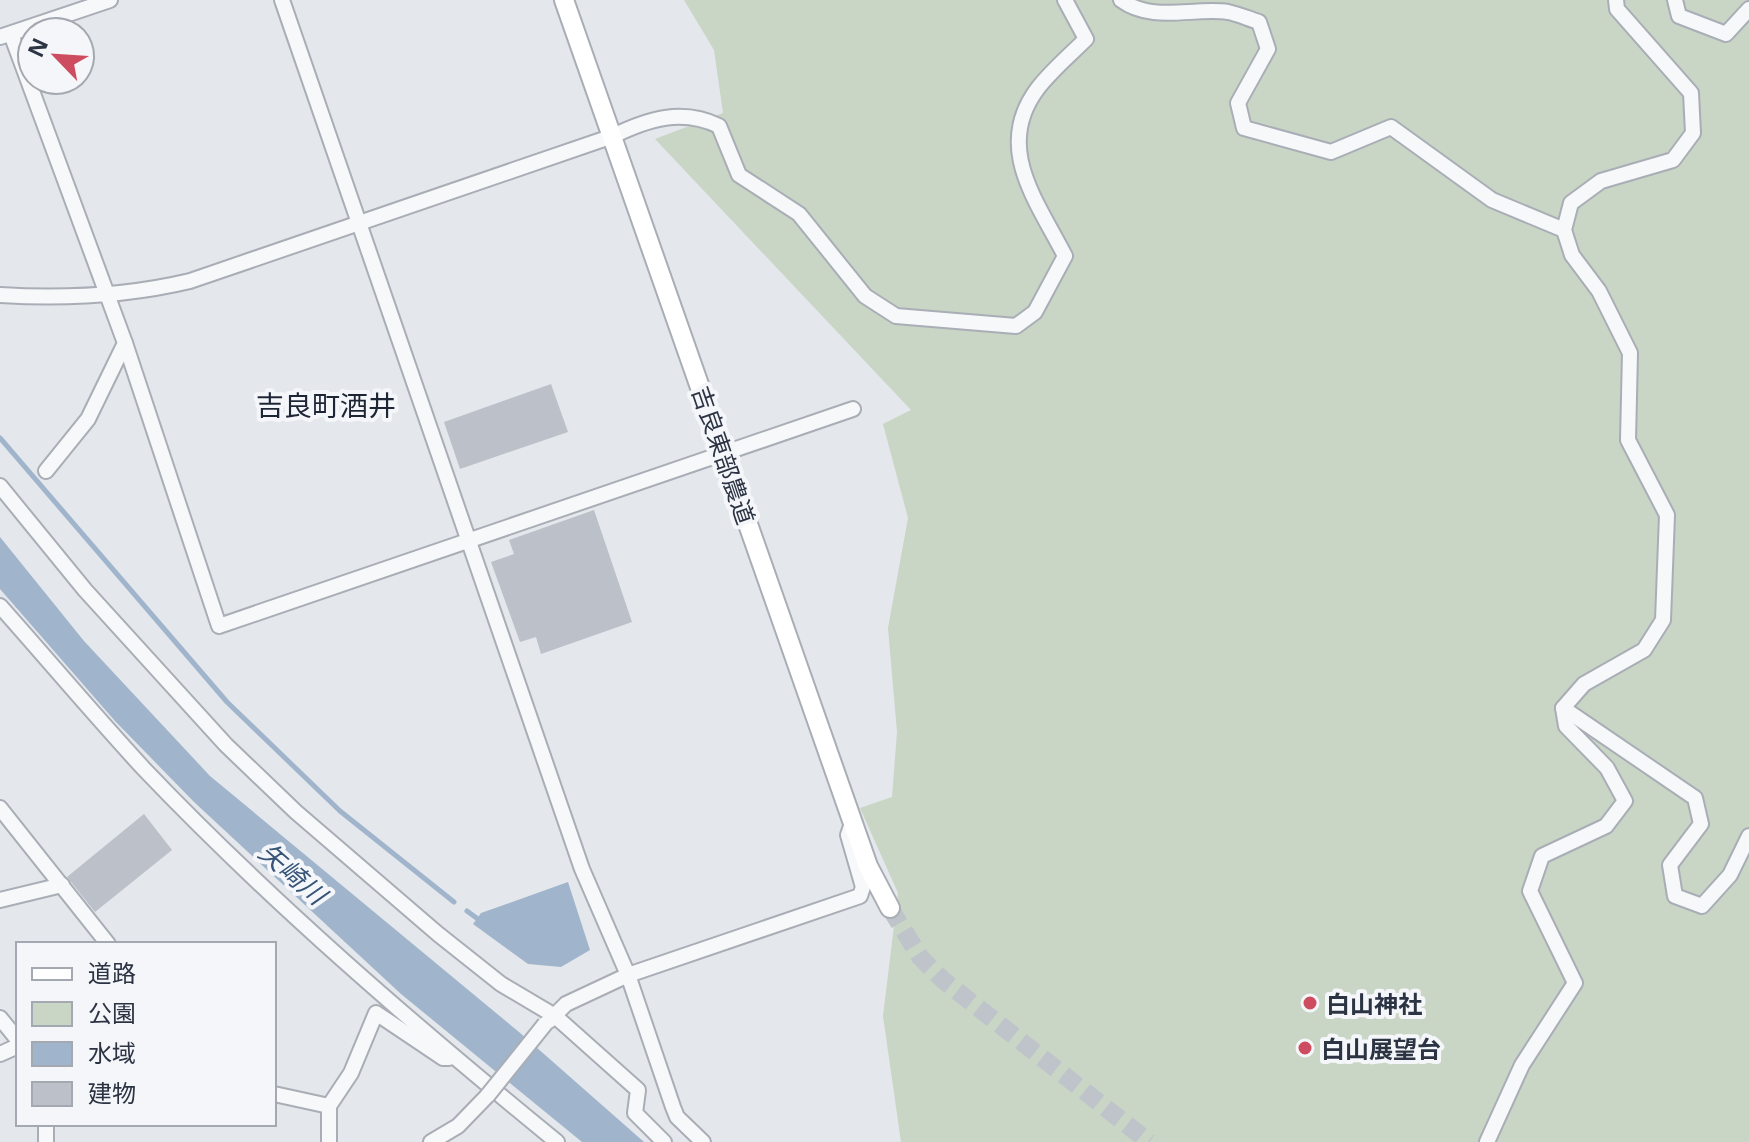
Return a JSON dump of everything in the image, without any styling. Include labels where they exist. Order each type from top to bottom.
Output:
[{"type":"street","points":[[110,0],[6,35],[125,343],[219,626],[853,409]]},
{"type":"street","points":[[282,0],[582,869],[628,975],[677,1117],[703,1142]]},
{"type":"street","name":"吉良東部農道","points":[[564,0],[868,866],[890,908]]},
{"type":"street","points":[[0,295],[142,293],[190,281],[657,119],[685,115],[704,119],[723,131],[739,175],[799,214],[865,296],[896,316],[1016,326],[1035,312],[1065,256],[1019,166],[1018,125],[1037,89],[1086,39],[1065,0]]},
{"type":"street","points":[[1121,0],[1133,9],[1188,15],[1226,12],[1259,22],[1268,49],[1238,103],[1244,128],[1331,152],[1391,127],[1492,200],[1564,230]]},
{"type":"street","points":[[1563,708],[1584,684],[1644,650],[1663,620],[1667,515],[1628,440],[1630,353],[1599,291],[1572,255],[1564,230],[1571,203],[1601,181],[1673,160],[1693,133],[1691,93],[1617,9],[1616,0]]},
{"type":"street","points":[[1675,0],[1679,16],[1726,34],[1749,9]]},
{"type":"street","points":[[46,471],[88,419],[125,343]]},
{"type":"street","points":[[0,486],[105,612],[226,745],[296,812],[438,934],[638,1090],[635,1113],[664,1142]]},
{"type":"street","points":[[0,606],[144,768],[276,900],[454,1058],[557,1142]]},
{"type":"street","points":[[1563,708],[1695,798],[1701,824],[1670,865],[1675,896],[1702,906],[1730,875],[1749,836]]},
{"type":"street","points":[[1487,1142],[1522,1065],[1575,983],[1530,891],[1542,856],[1606,826],[1625,801],[1607,768],[1566,726],[1563,708]]},
{"type":"street","points":[[0,808],[106,942]]},
{"type":"street","points":[[431,1142],[458,1126],[566,1004],[628,975],[860,896],[863,887],[848,835],[854,821]]},
{"type":"street","points":[[0,900],[62,885]]},
{"type":"street","points":[[329,1142],[329,1106],[340,1084],[351,1073],[376,1013],[443,1058],[454,1058]]},
{"type":"street","points":[[0,1018],[16,1040]]},
{"type":"street","points":[[276,1094],[329,1106]]},
{"type":"green space","points":[[684,0],[1749,0],[1749,1142],[901,1142],[883,1016],[898,893],[860,808],[892,797],[897,732],[888,628],[908,518],[883,424],[911,410],[655,139],[723,113],[714,50]]},
{"type":"water","name":"矢崎川","points":[[0,537],[84,641],[210,776],[519,1032],[644,1142],[582,1142],[401,994],[194,802],[115,721],[0,589]]},
{"type":"water","points":[[568,882],[590,950],[561,967],[528,964],[473,924],[481,913]]},
{"type":"building","points":[[551,384],[568,432],[460,469],[444,422]]},
{"type":"building","points":[[594,510],[632,622],[541,654],[536,637],[520,642],[491,562],[514,554],[509,540]]},
{"type":"building","points":[[144,814],[172,850],[95,912],[67,877]]},
{"type":"waterway","points":[[0,438],[227,702],[340,811],[454,902]]},
{"type":"waterway","points":[[467,911],[482,922]]},
{"type":"tunnel","points":[[890,908],[920,957],[943,980],[1149,1142]]},
{"type":"place","name":"白山神社","points":[[1310,1003]]},
{"type":"place","name":"白山展望台","points":[[1305,1048]]},
{"type":"district","name":"吉良町酒井","points":[[326,405]]}]
